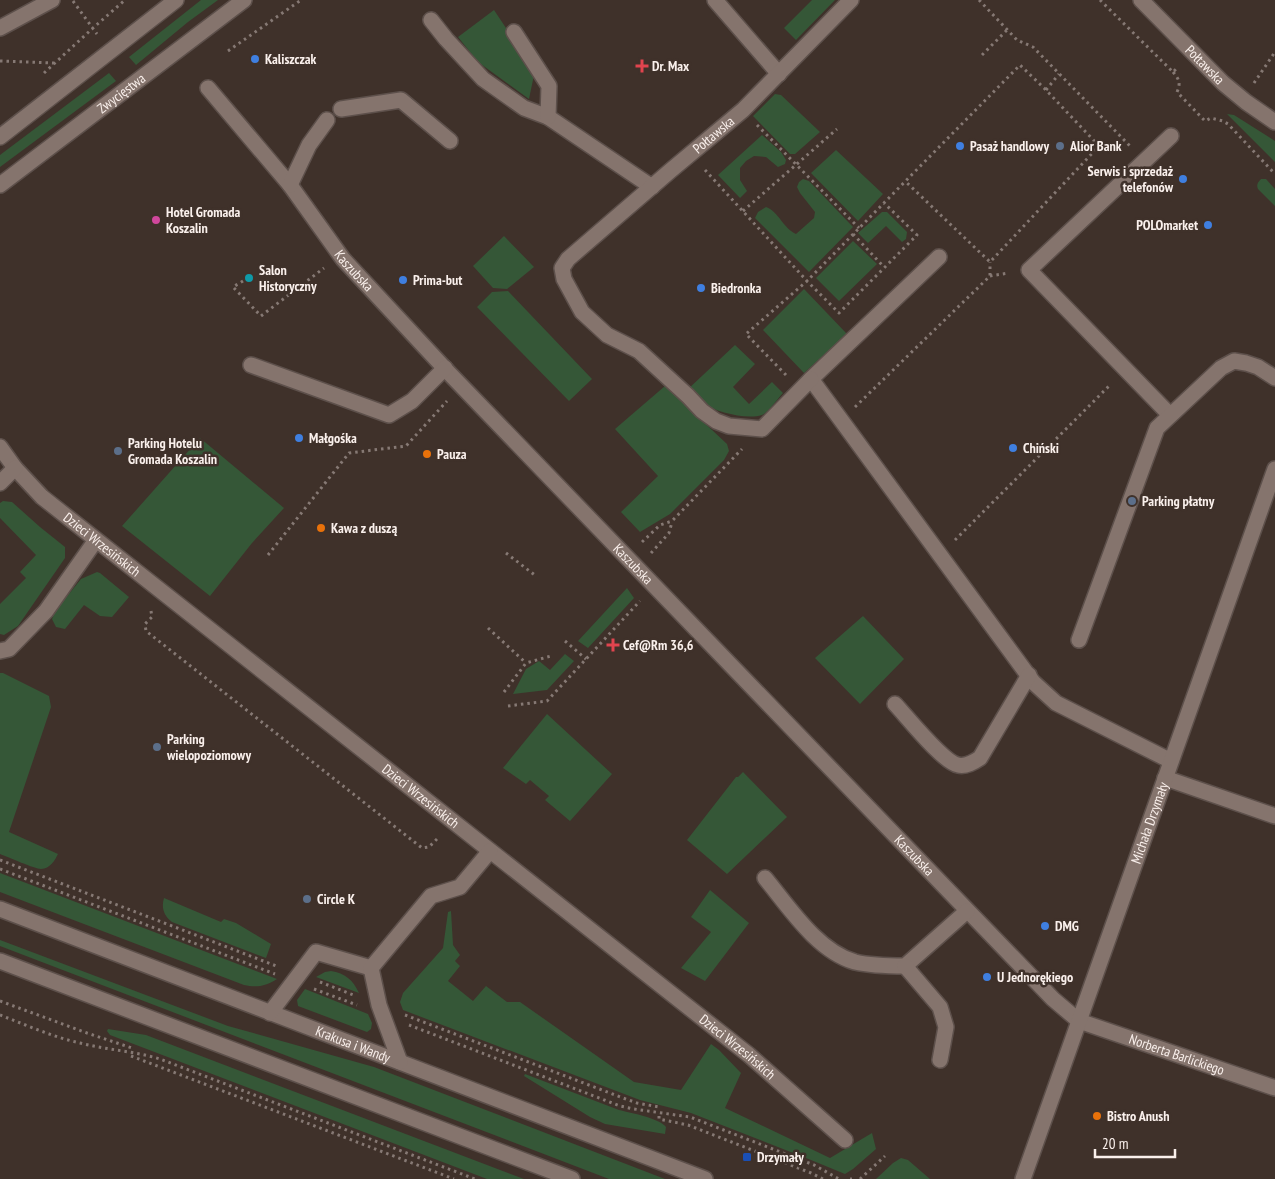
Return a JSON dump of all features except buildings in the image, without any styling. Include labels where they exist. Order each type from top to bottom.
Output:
[{"type":"street","points":[[0,28],[52,0]]},
{"type":"street","points":[[0,137],[176,0]]},
{"type":"street","name":"Zwycięstwa","points":[[0,186],[244,0]]},
{"type":"street","points":[[715,0],[779,74]]},
{"type":"street","name":"Połtawska","points":[[762,429],[729,426],[716,421],[702,411],[639,351],[607,335],[582,312],[564,279],[562,268],[568,259],[743,110],[851,0]]},
{"type":"street","name":"Połtawska","points":[[1141,0],[1223,83],[1275,122]]},
{"type":"street","points":[[431,20],[483,79],[524,108],[548,118],[652,187]]},
{"type":"street","points":[[514,32],[549,86],[548,118]]},
{"type":"street","name":"Kaszubska","points":[[208,88],[277,168],[343,259],[444,368],[1052,999],[1079,1021]]},
{"type":"street","points":[[341,109],[400,100],[450,141]]},
{"type":"street","points":[[290,185],[309,145],[326,120]]},
{"type":"street","points":[[1170,415],[1029,270],[1171,136]]},
{"type":"street","points":[[762,429],[811,379],[939,257]]},
{"type":"street","points":[[1079,640],[1157,428],[1221,368],[1234,361],[1258,367],[1275,378]]},
{"type":"street","points":[[251,365],[389,414],[412,401],[444,368]]},
{"type":"street","points":[[811,379],[1033,682],[1056,703],[1171,761]]},
{"type":"street","name":"Dzieci Wrzesińskich","points":[[0,447],[15,468],[42,497],[749,1055],[844,1140]]},
{"type":"street","points":[[0,484],[15,468]]},
{"type":"street","name":"Michała Drzymały","points":[[1023,1179],[1274,477]]},
{"type":"street","points":[[0,651],[8,649],[46,611],[96,540]]},
{"type":"street","points":[[895,704],[945,758],[958,765],[970,764],[980,758],[1029,675]]},
{"type":"street","points":[[1165,778],[1275,816]]},
{"type":"street","points":[[371,968],[431,896],[460,888],[490,851]]},
{"type":"street","points":[[765,878],[811,934],[833,952],[854,961],[884,966],[906,966],[967,910]]},
{"type":"street","name":"Krakusa i Wandy","points":[[0,909],[705,1179]]},
{"type":"street","points":[[270,1013],[316,952],[371,968]]},
{"type":"street","points":[[0,961],[572,1179]]},
{"type":"street","points":[[906,966],[940,1007],[946,1027],[940,1060]]},
{"type":"street","points":[[371,968],[379,1005],[400,1062]]},
{"type":"street","name":"Norberta Barlickiego","points":[[1079,1021],[1275,1088]]},
{"type":"path","points":[[72,0],[101,38]]},
{"type":"path","points":[[93,28],[125,0]]},
{"type":"path","points":[[228,51],[300,0]]},
{"type":"path","points":[[979,0],[1018,40],[1033,47],[1144,161]]},
{"type":"path","points":[[982,55],[1007,30]]},
{"type":"path","points":[[1246,102],[1254,83],[1275,52]]},
{"type":"path","points":[[0,61],[55,63]]},
{"type":"path","points":[[800,390],[746,334],[807,281],[1020,65],[1099,146],[990,262],[990,276],[841,420]]},
{"type":"path","points":[[1173,72],[1180,81],[1180,87],[1177,92],[1205,121],[1211,118],[1224,121],[1275,174]]},
{"type":"path","points":[[1046,90],[1060,74]]},
{"type":"path","points":[[743,110],[859,228]]},
{"type":"path","points":[[743,211],[837,129]]},
{"type":"path","points":[[690,154],[839,313],[917,235],[884,203]]},
{"type":"path","points":[[905,181],[990,262]]},
{"type":"path","points":[[853,234],[884,267]]},
{"type":"path","points":[[243,280],[233,288],[261,316],[327,266]]},
{"type":"path","points":[[941,555],[1126,369]]},
{"type":"path","points":[[268,555],[349,453],[406,446],[461,386]]},
{"type":"path","points":[[632,562],[660,525],[672,521],[762,429]]},
{"type":"path","points":[[632,562],[669,533],[672,521]]},
{"type":"path","points":[[506,552],[536,576]]},
{"type":"path","points":[[508,706],[547,701],[654,586]]},
{"type":"path","points":[[150,608],[152,617],[145,624],[146,631],[333,779],[422,848],[429,847],[438,837],[446,842]]},
{"type":"path","points":[[488,628],[526,663]]},
{"type":"path","points":[[565,641],[586,659]]},
{"type":"path","points":[[504,692],[526,663],[551,656]]},
{"type":"path","points":[[0,860],[285,969]]},
{"type":"path","points":[[0,869],[282,977]]},
{"type":"path","points":[[313,980],[361,998]]},
{"type":"path","points":[[307,986],[357,1006]]},
{"type":"path","points":[[0,1001],[132,1048]]},
{"type":"path","points":[[0,1014],[69,1041],[160,1058],[475,1179]]},
{"type":"path","points":[[405,1015],[623,1098],[660,1108]]},
{"type":"path","points":[[409,1025],[620,1106],[690,1117],[814,1165],[839,1179]]},
{"type":"path","points":[[131,1056],[454,1179]]},
{"type":"path","points":[[659,1116],[658,1118],[688,1125],[823,1179]]},
{"type":"path","points":[[860,1179],[884,1156]]},
{"type":"green space","points":[[201,0],[218,0],[136,65],[129,57]]},
{"type":"green space","points":[[812,0],[835,0],[796,40],[784,28]]},
{"type":"green space","points":[[494,10],[534,75],[529,99],[478,62],[458,37]]},
{"type":"green space","points":[[109,73],[116,81],[0,167],[0,155]]},
{"type":"green space","points":[[775,94],[781,95],[820,132],[795,154],[790,154],[753,116]]},
{"type":"green space","points":[[1227,114],[1234,115],[1275,141],[1275,162]]},
{"type":"green space","points":[[762,135],[781,152],[786,160],[785,164],[778,167],[766,157],[754,156],[746,161],[740,168],[740,180],[747,191],[740,198],[718,175]]},
{"type":"green space","points":[[836,150],[883,194],[858,221],[811,173]]},
{"type":"green space","points":[[803,179],[809,181],[853,227],[809,272],[755,218],[758,212],[766,207],[774,212],[796,234],[814,218],[815,212],[797,187]]},
{"type":"green space","points":[[1261,179],[1266,179],[1275,189],[1275,206],[1258,189],[1257,186]]},
{"type":"green space","points":[[882,212],[887,212],[907,232],[906,239],[902,242],[886,226],[868,243],[858,233]]},
{"type":"green space","points":[[504,236],[534,267],[507,289],[493,288],[473,266]]},
{"type":"green space","points":[[853,241],[877,264],[839,301],[816,278]]},
{"type":"green space","points":[[804,289],[847,334],[804,373],[763,330]]},
{"type":"green space","points":[[508,291],[592,379],[569,401],[477,307],[492,292]]},
{"type":"green space","points":[[735,345],[755,364],[733,387],[749,404],[772,382],[783,393],[762,415],[748,417],[723,412],[702,403],[687,390]]},
{"type":"green space","points":[[665,386],[727,444],[729,451],[724,460],[670,514],[640,532],[621,512],[658,476],[615,429]]},
{"type":"green space","points":[[200,438],[284,508],[252,543],[210,596],[122,526]]},
{"type":"green space","points":[[3,501],[12,502],[65,547],[65,558],[18,626],[4,635],[0,634],[0,604],[26,578],[20,572],[36,555],[0,518],[0,503]]},
{"type":"green space","points":[[97,572],[129,597],[112,617],[100,616],[84,605],[65,629],[56,627],[52,619],[56,610],[81,579]]},
{"type":"green space","points":[[627,588],[634,598],[588,648],[578,641]]},
{"type":"green space","points":[[863,616],[904,659],[860,704],[815,658]]},
{"type":"green space","points":[[565,654],[574,661],[547,690],[513,694],[526,669],[539,661],[550,670]]},
{"type":"green space","points":[[0,673],[49,696],[51,707],[9,832],[58,854],[52,864],[44,869],[33,867],[0,854]]},
{"type":"green space","points":[[547,714],[612,774],[570,821],[545,800],[549,796],[530,780],[526,784],[503,768]]},
{"type":"green space","points":[[743,772],[787,817],[727,874],[687,840],[736,777]]},
{"type":"green space","points":[[0,873],[277,979],[261,986],[244,985],[0,892]]},
{"type":"green space","points":[[710,890],[749,923],[705,981],[681,968],[711,932],[691,917]]},
{"type":"green space","points":[[164,898],[221,922],[224,919],[236,923],[271,944],[266,958],[172,922],[164,911]]},
{"type":"green space","points":[[451,911],[453,945],[460,955],[455,961],[460,966],[448,981],[473,1001],[486,986],[507,1002],[520,1002],[634,1082],[681,1090],[711,1044],[741,1073],[725,1108],[830,1158],[872,1133],[876,1149],[845,1174],[691,1113],[640,1100],[403,1010],[400,1002],[403,993],[443,948],[448,912]]},
{"type":"green space","points":[[0,940],[228,1026],[374,1067],[665,1179],[609,1179],[0,946]]},
{"type":"green space","points":[[331,971],[340,973],[348,978],[359,993],[316,977]]},
{"type":"green space","points":[[305,989],[368,1014],[372,1023],[371,1029],[367,1032],[298,1006],[297,1000]]},
{"type":"green space","points":[[108,1029],[146,1035],[524,1179],[487,1179],[110,1035],[107,1031]]},
{"type":"green space","points":[[525,1074],[619,1110],[657,1121],[666,1127],[665,1134],[605,1124],[590,1117],[524,1076]]},
{"type":"green space","points":[[901,1158],[908,1160],[930,1179],[876,1179]]},
{"type":"place","name":"Kaliszczak","points":[[255,59]]},
{"type":"place","name":"Dr. Max","points":[[642,66]]},
{"type":"place","name":"Pasaż handlowy","points":[[960,146]]},
{"type":"place","name":"Alior Bank","points":[[1060,146]]},
{"type":"place","name":"Serwis i sprzedaż telefonów","points":[[1183,179]]},
{"type":"place","name":"Hotel Gromada Koszalin","points":[[156,220]]},
{"type":"place","name":"POLOmarket","points":[[1208,225]]},
{"type":"place","name":"Salon Historyczny","points":[[249,278]]},
{"type":"place","name":"Prima-but","points":[[403,280]]},
{"type":"place","name":"Biedronka","points":[[701,288]]},
{"type":"place","name":"Małgośka","points":[[299,438]]},
{"type":"place","name":"Chiński","points":[[1013,448]]},
{"type":"place","name":"Parking Hotelu Gromada Koszalin","points":[[118,451]]},
{"type":"place","name":"Pauza","points":[[427,454]]},
{"type":"place","name":"Parking płatny","points":[[1132,501]]},
{"type":"place","name":"Kawa z duszą","points":[[321,528]]},
{"type":"place","name":"Cef@Rm 36,6","points":[[613,645]]},
{"type":"place","name":"Parking wielopoziomowy","points":[[157,747]]},
{"type":"place","name":"Circle K","points":[[307,899]]},
{"type":"place","name":"DMG","points":[[1045,926]]},
{"type":"place","name":"U Jednorękiego","points":[[987,977]]},
{"type":"place","name":"Bistro Anush","points":[[1097,1116]]},
{"type":"place","name":"Drzymały","points":[[747,1157]]}]
